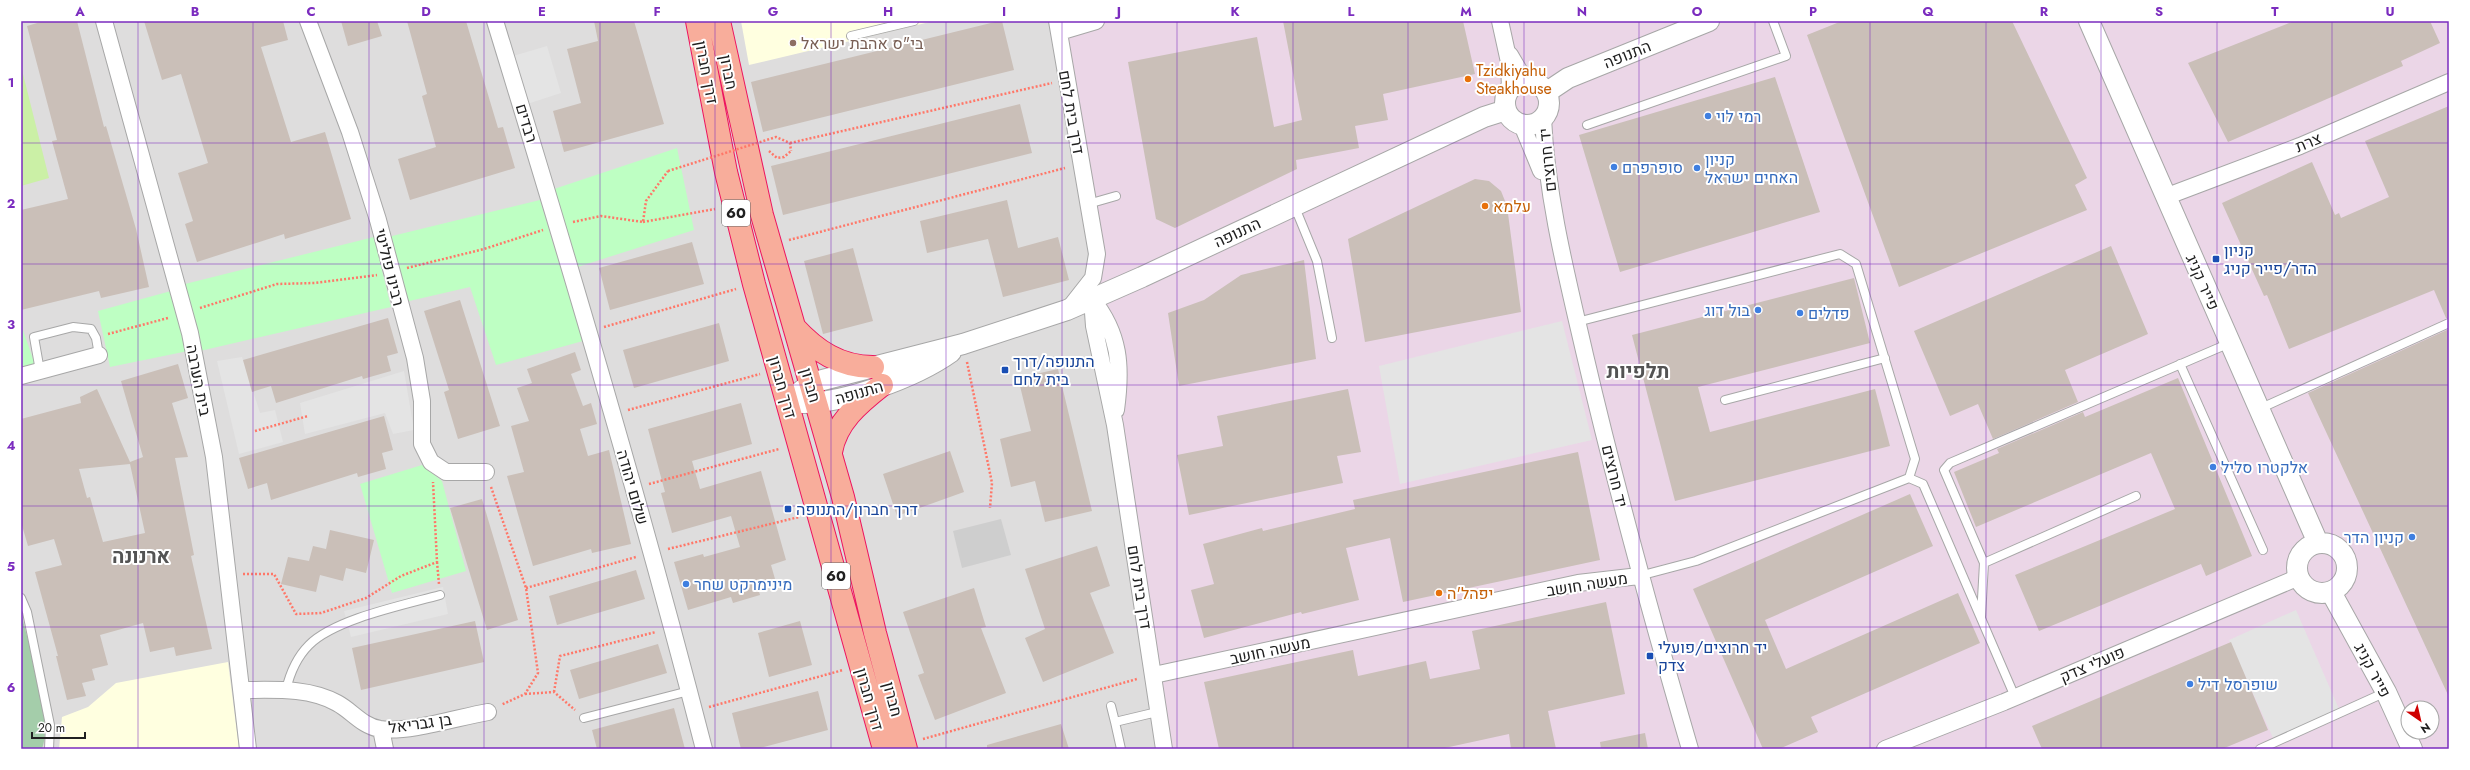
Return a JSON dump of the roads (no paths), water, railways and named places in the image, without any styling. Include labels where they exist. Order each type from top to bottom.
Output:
[{"type":"highway","name":"דרך חברון","points":[[697,21],[734,205],[754,284],[819,512],[860,665],[898,747]]},
{"type":"highway","name":"חברון","points":[[719,21],[735,100],[770,245],[831,452],[898,747]]},
{"type":"highway","points":[[794,326],[812,344],[829,356],[877,376],[843,421],[836,433],[831,452]]},
{"type":"street","name":"בית הערבה","points":[[104,21],[190,333],[214,457],[248,749]]},
{"type":"street","name":"רבינו פוליטי","points":[[308,21],[350,132],[378,220],[415,358],[422,401],[422,444],[431,462],[446,472],[486,472]]},
{"type":"street","name":"רבדים","points":[[495,21],[558,225]]},
{"type":"street","points":[[1058,27],[1096,21]]},
{"type":"street","points":[[1500,21],[1506,44],[1510,89]]},
{"type":"street","name":"התנופה","points":[[1547,92],[1568,78],[1709,21]]},
{"type":"street","name":"פייר קניג","points":[[2089,21],[2318,543]]},
{"type":"street","name":"דרך בית לחם","points":[[1058,27],[1088,204],[1096,239],[1096,269],[1084,293],[1067,310]]},
{"type":"street","points":[[1506,44],[1516,66],[1529,80],[1540,84],[1547,92],[1550,106],[1543,119],[1533,124],[1522,124],[1512,120],[1506,110],[1505,99],[1510,89],[1518,82],[1529,80]]},
{"type":"street","name":"צרת","points":[[2165,196],[2300,146],[2449,82]]},
{"type":"street","name":"התנופה","points":[[787,402],[877,376],[926,368],[963,344],[1067,310],[1484,117],[1506,110]]},
{"type":"street","name":"יד חרוצים","points":[[1543,119],[1551,201],[1578,322],[1639,576],[1690,749]]},
{"type":"street","name":"יד חרוצים","points":[[1522,124],[1551,201]]},
{"type":"street","name":"שלום יהודה","points":[[558,225],[672,627],[704,749]]},
{"type":"street","name":"דרך בית לחם","points":[[1092,299],[1110,325],[1116,348],[1119,380],[1114,425],[1154,675],[1157,712],[1164,749]]},
{"type":"street","points":[[21,376],[99,355]]},
{"type":"street","points":[[2318,543],[2336,546],[2346,558],[2347,575],[2339,587],[2331,592],[2314,592],[2303,585],[2299,577],[2298,560],[2310,546],[2318,543]]},
{"type":"street","name":"מעשה חושב","points":[[1154,675],[1578,583],[1639,576]]},
{"type":"street","name":"פועלי צדק","points":[[1885,749],[2015,697],[2299,577]]},
{"type":"street","name":"פייר קניג","points":[[2331,592],[2386,692],[2412,749]]},
{"type":"street","name":"בן גבריאל","points":[[241,690],[286,690],[314,694],[336,703],[366,725],[381,729],[411,727],[488,712]]},
{"type":"street","points":[[381,729],[385,749]]},
{"type":"lane","points":[[851,36],[914,21]]},
{"type":"lane","points":[[1587,125],[1786,56],[1773,21]]},
{"type":"lane","points":[[1088,204],[1116,196]]},
{"type":"lane","points":[[1294,205],[1317,261],[1332,338]]},
{"type":"lane","points":[[1578,322],[1840,254],[1856,264],[1885,358],[1915,459],[1909,478]]},
{"type":"lane","points":[[2259,409],[2449,323]]},
{"type":"lane","points":[[40,371],[34,337],[73,327],[91,329],[96,338],[99,355]]},
{"type":"lane","points":[[1981,619],[1984,563],[1944,470],[1950,463],[2230,343]]},
{"type":"lane","points":[[1725,400],[1885,358]]},
{"type":"lane","points":[[2180,364],[2263,550]]},
{"type":"lane","points":[[1639,576],[1696,560],[1909,478],[1923,484],[2015,697]]},
{"type":"lane","points":[[1984,563],[2136,496]]},
{"type":"lane","points":[[286,690],[290,672],[298,658],[310,644],[326,633],[365,617],[440,595]]},
{"type":"lane","points":[[21,598],[27,612],[50,725],[49,749]]},
{"type":"lane","points":[[584,718],[689,691]]},
{"type":"lane","points":[[2260,749],[2386,692]]},
{"type":"lane","points":[[1111,706],[1121,749]]},
{"type":"lane","points":[[1115,722],[1157,712]]},
{"type":"place","name":"בי\"ס אהבת ישראל","points":[[793,43]]},
{"type":"place","name":"Tzidkiyahu Steakhouse","points":[[1468,79]]},
{"type":"place","name":"רמי לוי","points":[[1708,116]]},
{"type":"place","name":"סופרפרם","points":[[1614,167]]},
{"type":"place","name":"קניון האחים ישראל","points":[[1697,168]]},
{"type":"place","name":"עלמא","points":[[1485,206]]},
{"type":"place","name":"קניון הדר/פייר קניג","points":[[2216,259]]},
{"type":"place","name":"בול דוג","points":[[1758,310]]},
{"type":"place","name":"פדלים","points":[[1800,313]]},
{"type":"place","name":"התנופה/דרך בית לחם","points":[[1005,370]]},
{"type":"place","name":"אלקטרו סליל","points":[[2213,467]]},
{"type":"place","name":"דרך חברון/התנופה","points":[[788,509]]},
{"type":"place","name":"קניון הדר","points":[[2412,537]]},
{"type":"place","name":"מינימרקט שחר","points":[[686,584]]},
{"type":"place","name":"יפהל'ה","points":[[1439,593]]},
{"type":"place","name":"יד חרוצים/פועלי צדק","points":[[1650,656]]},
{"type":"place","name":"שופרסל דיל","points":[[2190,684]]},
{"type":"district","name":"תלפיות","points":[[1638,371]]},
{"type":"district","name":"ארנונה","points":[[141,556]]}]
